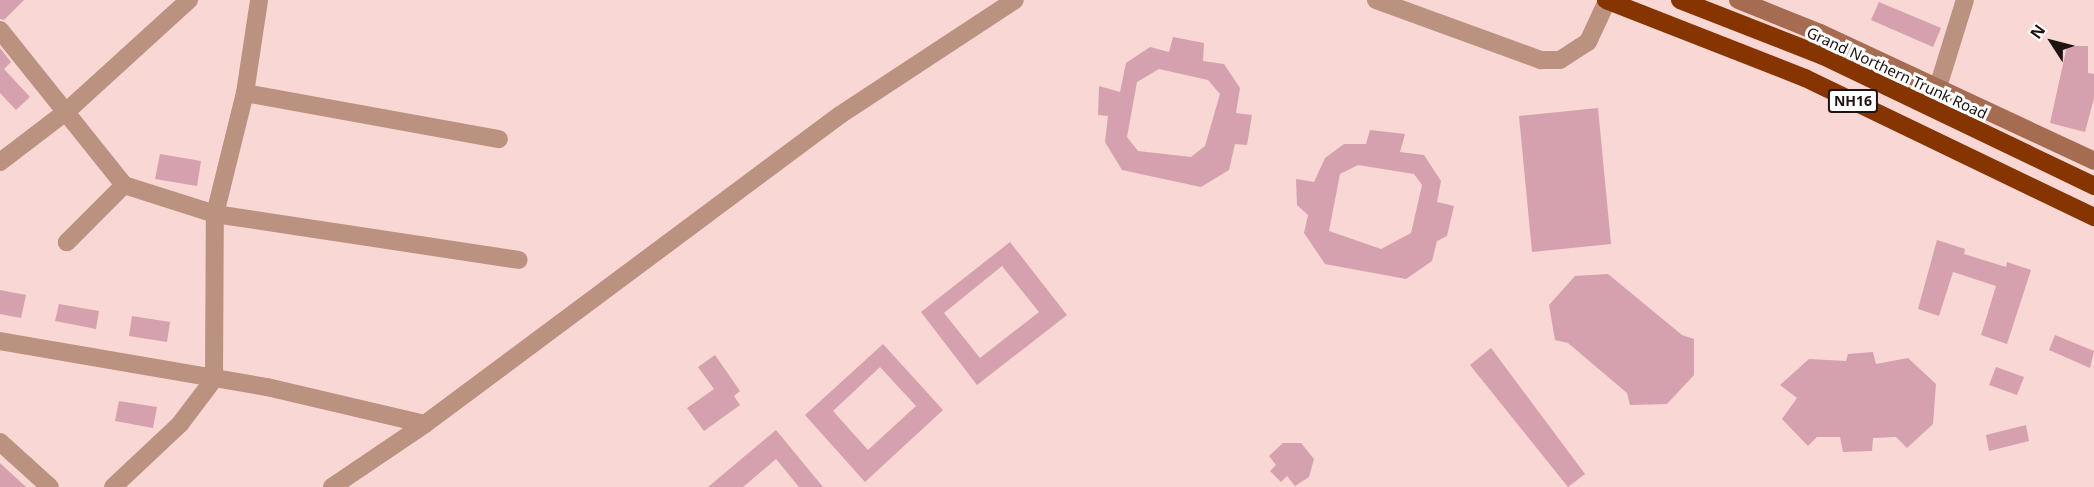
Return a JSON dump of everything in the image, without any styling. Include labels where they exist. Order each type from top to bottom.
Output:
[{"type":"highway","name":"NH16","points":[[1606,0],[1805,78],[2094,217]]},
{"type":"highway","name":"Grand Northern Trunk Road","points":[[1680,0],[1823,56],[2094,186]]},
{"type":"street","points":[[112,487],[180,424],[214,379],[215,214],[245,93],[258,0]]},
{"type":"street","points":[[332,487],[425,424],[840,115],[1015,0]]},
{"type":"street","points":[[1376,0],[1541,60],[1560,60],[1588,42],[1606,0]]},
{"type":"street","points":[[1738,0],[1938,87],[2094,161]]},
{"type":"street","points":[[1938,87],[1965,0]]},
{"type":"street","points":[[0,162],[67,111],[187,1]]},
{"type":"street","points":[[0,30],[124,185],[215,214],[519,260]]},
{"type":"street","points":[[245,93],[499,139]]},
{"type":"street","points":[[67,242],[124,185]]},
{"type":"street","points":[[0,341],[214,379],[425,424]]},
{"type":"street","points":[[0,442],[50,487]]},
{"type":"building","points":[[0,0],[24,0],[4,20],[0,19]]},
{"type":"building","points":[[1879,2],[1941,28],[1933,47],[1871,20]]},
{"type":"building","points":[[1173,37],[1204,43],[1203,61],[1224,64],[1240,88],[1236,113],[1252,115],[1247,145],[1235,144],[1229,170],[1201,187],[1122,170],[1105,142],[1108,116],[1098,115],[1099,86],[1120,92],[1126,63],[1150,47],[1169,52]],"holes":[[[1159,69],[1208,80],[1220,94],[1205,146],[1191,157],[1138,151],[1127,137],[1137,82]]]},
{"type":"building","points":[[2067,46],[2088,46],[2088,73],[2094,74],[2094,98],[2085,132],[2050,123]]},
{"type":"building","points":[[0,48],[11,62],[4,69],[30,97],[16,110],[0,93]]},
{"type":"building","points":[[1598,108],[1611,244],[1532,252],[1519,116]]},
{"type":"building","points":[[1370,130],[1405,134],[1400,152],[1424,155],[1441,181],[1437,202],[1454,206],[1447,236],[1437,241],[1432,261],[1406,279],[1325,264],[1304,233],[1308,215],[1297,205],[1296,179],[1314,182],[1325,158],[1344,144],[1366,144]],"holes":[[[1358,165],[1414,174],[1422,185],[1411,233],[1381,249],[1329,231],[1340,174]]]},
{"type":"building","points":[[160,154],[201,161],[197,186],[155,179]]},
{"type":"building","points":[[1937,240],[1965,249],[1964,254],[2006,267],[2007,262],[2031,270],[2007,344],[1981,335],[1996,286],[1953,272],[1939,316],[1918,309]]},
{"type":"building","points":[[1010,242],[1067,315],[977,385],[921,312]],"holes":[[[1002,266],[1039,312],[980,358],[944,313]]]},
{"type":"building","points":[[1608,274],[1682,335],[1694,339],[1694,375],[1667,404],[1630,405],[1627,393],[1568,343],[1555,340],[1549,305],[1575,276]]},
{"type":"building","points":[[0,290],[26,295],[21,318],[0,314]]},
{"type":"building","points":[[59,304],[99,311],[96,329],[55,321]]},
{"type":"building","points":[[132,316],[170,322],[167,342],[129,336]]},
{"type":"building","points":[[2055,335],[2094,351],[2090,368],[2049,350]]},
{"type":"building","points":[[883,344],[943,410],[865,482],[805,415]],"holes":[[[880,367],[916,406],[868,450],[833,411]]]},
{"type":"building","points":[[1491,348],[1585,474],[1568,487],[1470,365]]},
{"type":"building","points":[[1873,352],[1876,364],[1908,358],[1936,384],[1933,424],[1907,448],[1896,437],[1873,438],[1872,451],[1843,452],[1840,437],[1817,437],[1808,446],[1782,419],[1797,398],[1780,385],[1809,359],[1846,361],[1848,354]]},
{"type":"building","points":[[715,355],[740,391],[734,396],[740,405],[704,431],[687,408],[714,389],[698,367]]},
{"type":"building","points":[[1996,367],[2024,377],[2017,395],[1989,385]]},
{"type":"building","points":[[119,401],[157,407],[153,428],[115,421]]},
{"type":"building","points":[[2026,425],[2029,441],[1989,451],[1986,435]]},
{"type":"building","points":[[776,430],[823,487],[799,487],[776,459],[743,487],[708,487]]},
{"type":"building","points":[[1283,443],[1301,443],[1314,459],[1309,477],[1295,486],[1287,476],[1281,482],[1270,471],[1276,465],[1269,456]]},
{"type":"building","points":[[0,463],[26,487],[0,487]]}]
